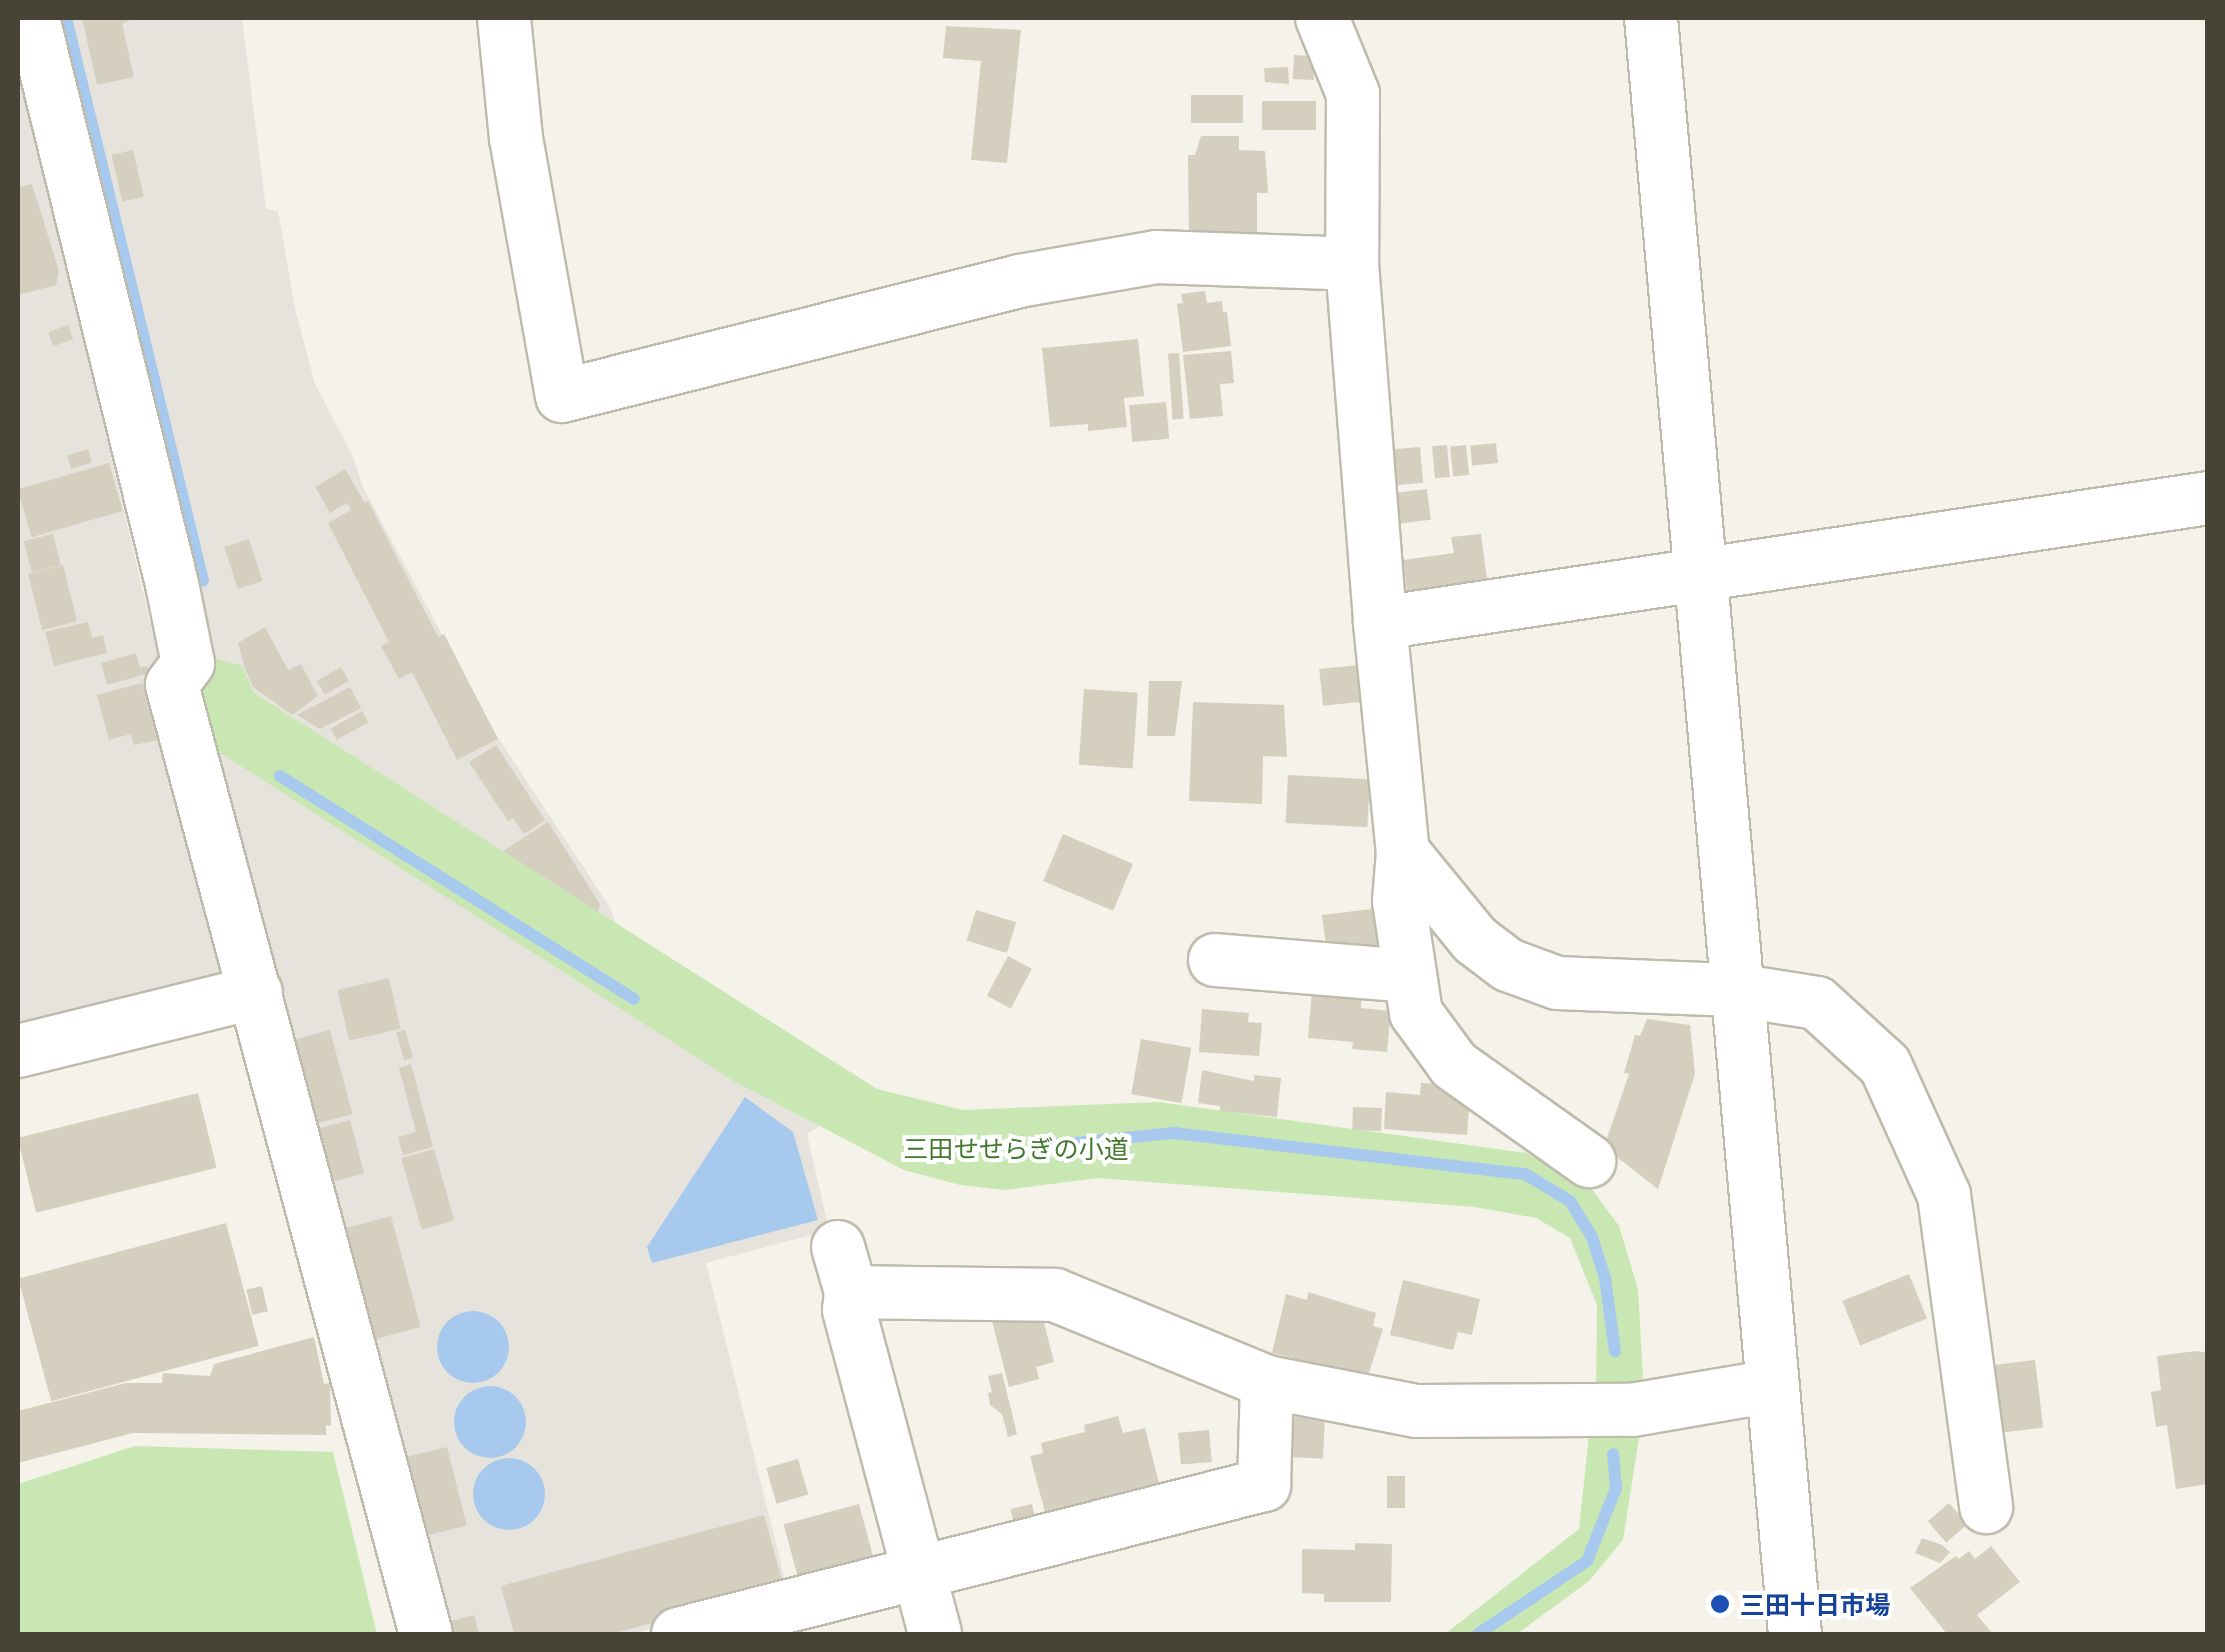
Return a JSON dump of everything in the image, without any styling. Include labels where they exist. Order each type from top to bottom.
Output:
[{"type":"street","points":[[33,18],[172,584],[188,664],[172,684],[426,1634]]},
{"type":"street","points":[[504,18],[516,138],[562,396],[1020,281],[1156,257],[1352,264]]},
{"type":"street","points":[[1322,18],[1353,94],[1352,264],[1380,624],[1403,852],[1399,901],[1416,1013],[1454,1064],[1589,1161]]},
{"type":"street","points":[[1651,18],[1795,1634]]},
{"type":"street","points":[[1380,624],[2208,498]]},
{"type":"street","points":[[1403,852],[1475,940],[1508,965],[1557,983],[1735,990],[1817,1003],[1885,1065],[1944,1195],[1986,1508]]},
{"type":"street","points":[[1215,960],[1409,976]]},
{"type":"street","points":[[18,1051],[256,992]]},
{"type":"street","points":[[935,1634],[849,1310],[844,1270],[1055,1295],[1267,1382],[1416,1411],[1632,1410],[1772,1386]]},
{"type":"street","points":[[678,1634],[1264,1485],[1267,1382]]},
{"type":"shaded area","points":[[71,18],[242,18],[266,209],[278,211],[296,313],[315,384],[353,457],[363,487],[493,730],[611,909],[633,978],[847,1109],[807,1134],[829,1230],[706,1263],[788,1592],[630,1634],[441,1634],[206,727],[205,627]]},
{"type":"shaded area","points":[[18,62],[232,969],[221,989],[18,1037]]},
{"type":"green space","name":"三田せせらぎの小道","points":[[199,654],[242,666],[254,693],[877,1089],[963,1110],[1158,1102],[1526,1153],[1588,1184],[1619,1226],[1638,1289],[1644,1395],[1596,1397],[1597,1305],[1570,1238],[1536,1218],[1475,1207],[1098,1178],[1005,1190],[960,1185],[904,1170],[732,1080],[208,745]]},
{"type":"green space","points":[[1641,1425],[1623,1540],[1589,1581],[1517,1634],[1445,1634],[1579,1529],[1590,1426]]},
{"type":"green space","points":[[135,1446],[333,1452],[377,1634],[18,1634],[18,1484]]},
{"type":"water","points":[[745,1097],[793,1132],[818,1220],[652,1263],[647,1247]]},
{"type":"water","points":[[473,1311],[498,1322],[509,1347],[498,1372],[473,1383],[448,1372],[437,1347],[448,1322]]},
{"type":"water","points":[[490,1386],[515,1397],[526,1422],[515,1447],[490,1458],[465,1447],[454,1422],[465,1397]]},
{"type":"water","points":[[509,1458],[535,1468],[545,1494],[535,1520],[509,1530],[483,1520],[473,1494],[483,1468]]},
{"type":"building","points":[[82,18],[137,18],[122,23],[134,77],[97,85]]},
{"type":"building","points":[[946,26],[1021,30],[1007,163],[971,160],[981,61],[943,58]]},
{"type":"building","points":[[1294,55],[1315,56],[1314,80],[1293,79]]},
{"type":"building","points":[[1288,67],[1289,84],[1265,82],[1264,68]]},
{"type":"building","points":[[1191,95],[1243,95],[1243,123],[1191,123]]},
{"type":"building","points":[[1262,101],[1316,101],[1316,130],[1262,130]]},
{"type":"building","points":[[1201,136],[1239,136],[1239,150],[1265,151],[1268,193],[1257,193],[1257,236],[1189,242],[1188,155],[1195,155]]},
{"type":"building","points":[[133,150],[144,197],[122,202],[112,155]]},
{"type":"building","points":[[32,184],[59,271],[56,285],[18,295],[18,187]]},
{"type":"building","points":[[1205,291],[1207,303],[1222,301],[1231,346],[1183,352],[1177,304],[1183,303],[1181,294]]},
{"type":"building","points":[[68,325],[73,339],[53,346],[48,332]]},
{"type":"building","points":[[1138,339],[1144,396],[1124,398],[1127,427],[1088,431],[1088,424],[1050,427],[1042,348]]},
{"type":"building","points":[[1231,351],[1234,383],[1220,384],[1223,416],[1190,419],[1183,355]]},
{"type":"building","points":[[1179,353],[1184,419],[1173,420],[1168,354]]},
{"type":"building","points":[[1166,402],[1169,439],[1132,442],[1129,405]]},
{"type":"building","points":[[1496,443],[1498,463],[1472,466],[1470,446]]},
{"type":"building","points":[[1447,445],[1450,477],[1435,478],[1432,446]]},
{"type":"building","points":[[1466,445],[1469,475],[1453,477],[1450,447]]},
{"type":"building","points":[[1420,447],[1423,483],[1396,485],[1393,449]]},
{"type":"building","points":[[88,449],[92,462],[71,469],[67,455]]},
{"type":"building","points":[[109,463],[123,511],[31,537],[18,489]]},
{"type":"building","points":[[345,469],[365,503],[368,501],[438,637],[444,634],[498,739],[457,760],[412,672],[399,679],[381,646],[389,642],[328,523],[351,510],[347,503],[330,513],[315,487]]},
{"type":"building","points":[[1427,489],[1431,520],[1400,524],[1396,493]]},
{"type":"building","points":[[53,534],[61,565],[32,572],[24,541]]},
{"type":"building","points":[[1481,534],[1488,587],[1408,597],[1403,560],[1454,553],[1451,537]]},
{"type":"building","points":[[249,539],[263,581],[238,589],[224,547]]},
{"type":"building","points":[[63,565],[77,621],[42,630],[28,574]]},
{"type":"building","points":[[88,622],[92,638],[103,635],[107,653],[54,666],[45,632]]},
{"type":"building","points":[[265,627],[288,670],[301,664],[318,696],[292,715],[253,687],[245,669],[238,643]]},
{"type":"building","points":[[136,653],[140,668],[147,666],[149,673],[107,685],[101,663]]},
{"type":"building","points":[[1358,665],[1362,702],[1323,706],[1319,669]]},
{"type":"building","points":[[341,667],[349,681],[325,695],[317,681]]},
{"type":"building","points":[[1149,681],[1182,681],[1175,736],[1147,736]]},
{"type":"building","points":[[142,683],[157,740],[134,745],[131,734],[109,740],[97,695]]},
{"type":"building","points":[[350,687],[361,708],[320,729],[297,715]]},
{"type":"building","points":[[1084,689],[1138,693],[1133,769],[1079,765]]},
{"type":"building","points":[[1193,702],[1284,705],[1287,757],[1263,756],[1262,804],[1189,801]]},
{"type":"building","points":[[362,711],[368,722],[337,740],[331,728]]},
{"type":"building","points":[[496,745],[545,820],[524,834],[513,818],[508,821],[469,762]]},
{"type":"building","points":[[1288,775],[1370,779],[1367,827],[1285,823]]},
{"type":"building","points":[[548,822],[600,904],[598,912],[503,851]]},
{"type":"building","points":[[1063,834],[1133,864],[1113,911],[1043,881]]},
{"type":"building","points":[[1388,907],[1380,958],[1327,952],[1322,915]]},
{"type":"building","points":[[976,910],[1016,922],[1007,953],[967,941]]},
{"type":"building","points":[[1008,956],[1032,969],[1011,1008],[987,996]]},
{"type":"building","points":[[389,978],[401,1029],[349,1041],[337,990]]},
{"type":"building","points":[[1312,990],[1362,994],[1361,1008],[1391,1011],[1387,1052],[1352,1049],[1353,1042],[1308,1038]]},
{"type":"building","points":[[1202,1009],[1249,1013],[1248,1022],[1262,1023],[1259,1056],[1199,1052]]},
{"type":"building","points":[[1647,1019],[1690,1025],[1695,1074],[1658,1189],[1604,1147],[1629,1074],[1624,1073],[1635,1035],[1640,1036]]},
{"type":"building","points":[[330,1030],[353,1114],[317,1124],[294,1040]]},
{"type":"building","points":[[405,1030],[413,1058],[404,1060],[396,1032]]},
{"type":"building","points":[[1141,1039],[1191,1048],[1182,1103],[1131,1094]]},
{"type":"building","points":[[411,1064],[433,1147],[403,1155],[398,1137],[416,1132],[399,1068]]},
{"type":"building","points":[[1202,1070],[1254,1081],[1254,1075],[1281,1078],[1277,1117],[1220,1111],[1220,1106],[1198,1103]]},
{"type":"building","points":[[1421,1083],[1459,1085],[1470,1095],[1467,1135],[1384,1129],[1386,1092],[1420,1095]]},
{"type":"building","points":[[198,1093],[217,1168],[36,1213],[18,1138]]},
{"type":"building","points":[[1353,1107],[1382,1108],[1381,1131],[1352,1130]]},
{"type":"building","points":[[350,1120],[364,1173],[330,1182],[316,1129]]},
{"type":"building","points":[[434,1149],[454,1220],[422,1230],[401,1158]]},
{"type":"building","points":[[391,1216],[421,1327],[372,1340],[342,1229]]},
{"type":"building","points":[[226,1223],[259,1346],[51,1401],[18,1279]]},
{"type":"building","points":[[1909,1274],[1927,1319],[1860,1345],[1842,1301]]},
{"type":"building","points":[[1403,1280],[1480,1299],[1472,1335],[1458,1332],[1453,1350],[1390,1335]]},
{"type":"building","points":[[262,1286],[268,1311],[252,1315],[246,1290]]},
{"type":"building","points":[[1308,1292],[1376,1313],[1373,1326],[1383,1329],[1368,1376],[1272,1353],[1286,1294],[1307,1300]]},
{"type":"building","points":[[1040,1307],[1054,1362],[1036,1367],[1039,1379],[1009,1387],[992,1321]]},
{"type":"building","points":[[314,1337],[324,1384],[330,1383],[331,1426],[326,1425],[326,1435],[133,1433],[18,1463],[18,1411],[126,1383],[162,1383],[163,1373],[210,1376],[214,1364]]},
{"type":"building","points":[[2208,1353],[2208,1484],[2176,1489],[2167,1425],[2156,1427],[2151,1392],[2161,1390],[2157,1356]]},
{"type":"building","points":[[2035,1360],[2043,1427],[1997,1433],[1988,1366]]},
{"type":"building","points":[[1002,1373],[1017,1434],[1008,1437],[1002,1414],[990,1405],[988,1393],[992,1392],[988,1376]]},
{"type":"building","points":[[1118,1416],[1123,1433],[1145,1428],[1159,1483],[1045,1512],[1030,1456],[1043,1453],[1041,1443],[1085,1432],[1084,1425]]},
{"type":"building","points":[[1292,1417],[1325,1419],[1323,1459],[1290,1457]]},
{"type":"building","points":[[1209,1430],[1212,1462],[1181,1465],[1178,1433]]},
{"type":"building","points":[[447,1447],[467,1526],[419,1537],[399,1459]]},
{"type":"building","points":[[798,1459],[808,1495],[776,1504],[766,1468]]},
{"type":"building","points":[[1387,1476],[1405,1476],[1405,1508],[1387,1508]]},
{"type":"building","points":[[1949,1503],[1967,1524],[1946,1543],[1928,1521]]},
{"type":"building","points":[[859,1504],[874,1559],[798,1579],[784,1524]]},
{"type":"building","points":[[1032,1504],[1036,1522],[1015,1526],[1011,1509]]},
{"type":"building","points":[[764,1515],[784,1588],[611,1634],[514,1634],[501,1586]]},
{"type":"building","points":[[1922,1538],[1950,1552],[1940,1563],[1915,1553]]},
{"type":"building","points":[[1355,1543],[1392,1544],[1391,1602],[1324,1602],[1324,1594],[1302,1593],[1302,1549],[1355,1550]]},
{"type":"building","points":[[1991,1546],[2020,1582],[1977,1615],[1993,1634],[1947,1634],[1910,1588],[1956,1556],[1959,1559],[1969,1551],[1975,1559]]},
{"type":"building","points":[[474,1615],[479,1634],[447,1634],[444,1623]]},
{"type":"waterway","points":[[66,18],[203,581]]},
{"type":"waterway","points":[[280,776],[634,999]]},
{"type":"waterway","points":[[1035,1147],[1174,1133],[1525,1174],[1570,1201],[1592,1237],[1605,1278],[1615,1351]]},
{"type":"waterway","points":[[1478,1634],[1587,1561],[1616,1488],[1613,1454]]},
{"type":"place","name":"三田十日市場","points":[[1720,1604]]}]
